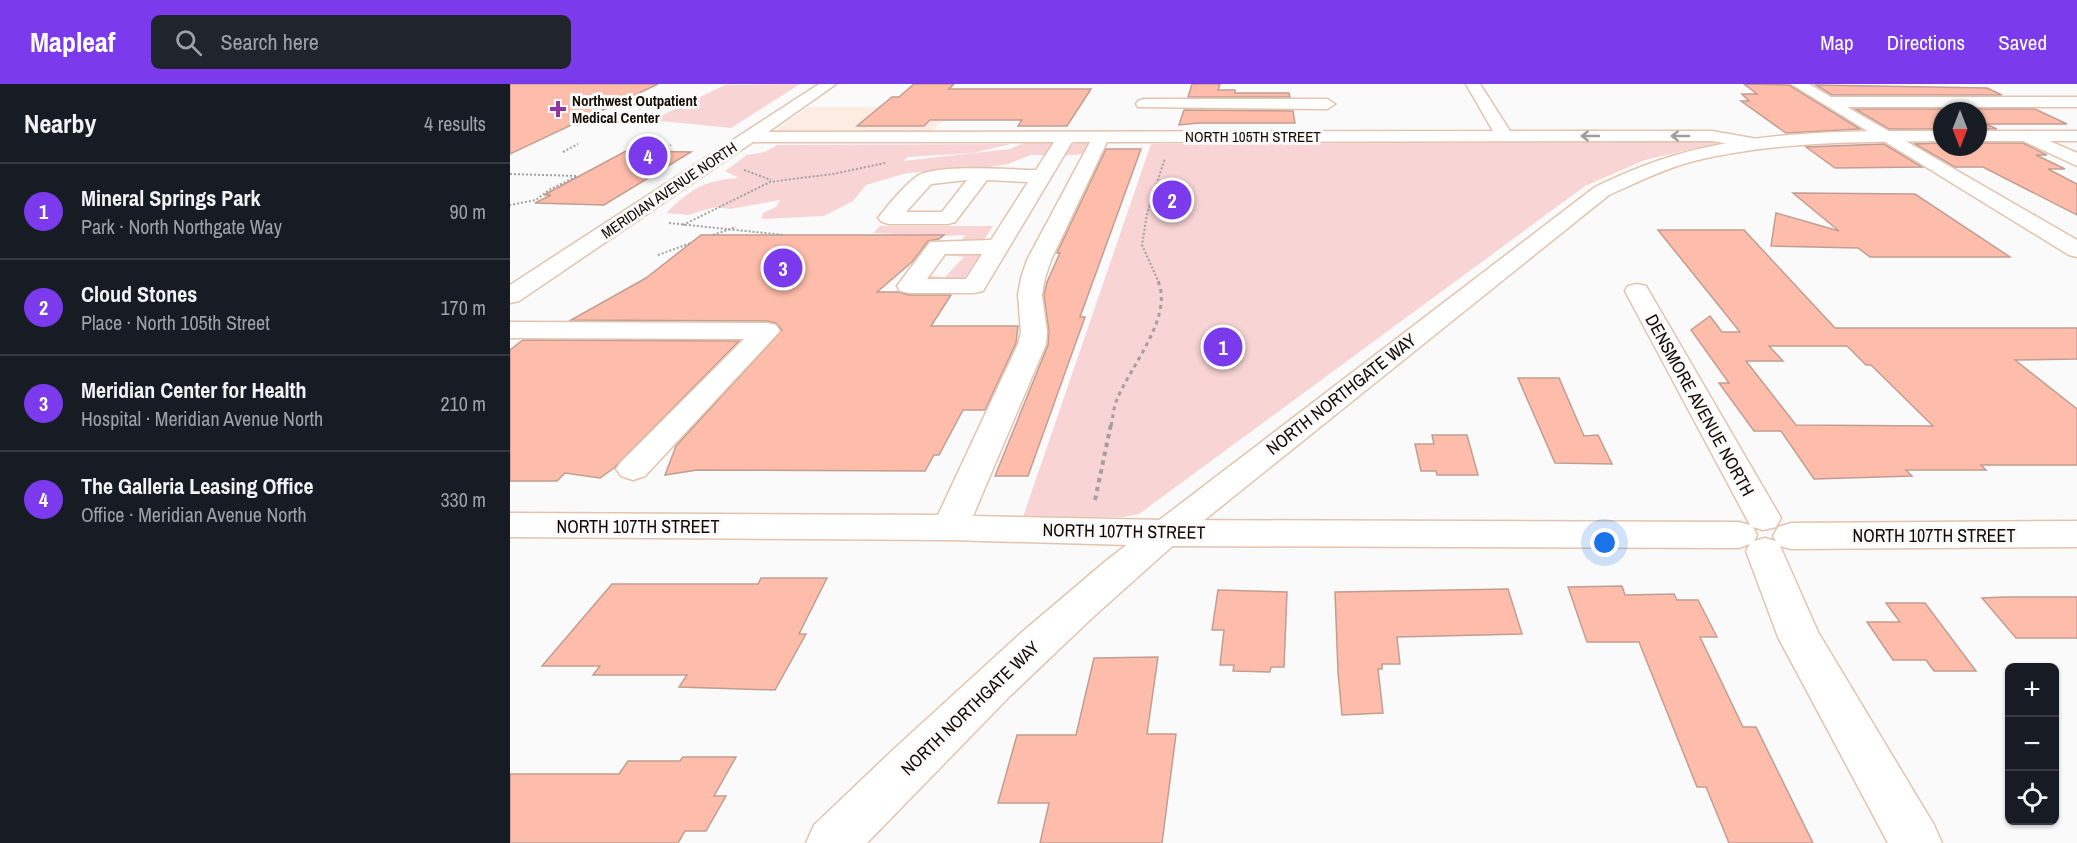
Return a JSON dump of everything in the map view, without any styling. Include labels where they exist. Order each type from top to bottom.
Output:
[{"type":"street","points":[[1153,84],[1137,120],[1327,104]]},
{"type":"street","points":[[1325,84],[1330,136]]},
{"type":"street","points":[[1473,84],[1505,136]]},
{"type":"street","points":[[1798,84],[2077,250]]},
{"type":"street","points":[[1924,88],[1951,102],[2077,100]]},
{"type":"street","points":[[2049,88],[2077,100]]},
{"type":"street","name":"MERIDIAN AVENUE NORTH","points":[[510,296],[799,104],[830,93]]},
{"type":"street","points":[[1829,102],[1933,102]]},
{"type":"street","name":"NORTH 105TH STREET","points":[[748,137],[1101,136],[1137,120],[1330,136],[1712,136],[1757,144]]},
{"type":"street","points":[[998,247],[1066,136]]},
{"type":"street","points":[[950,528],[1032,344],[1034,332],[1030,295],[1039,260],[1101,136]]},
{"type":"street","name":"NORTH NORTHGATE WAY","points":[[832,843],[991,686],[1083,600],[1164,533],[1602,191],[1660,165],[1706,153],[1757,144],[1814,139],[1933,136]]},
{"type":"street","points":[[1987,136],[2077,136]]},
{"type":"street","points":[[2027,136],[2077,160]]},
{"type":"street","points":[[981,176],[1042,176]]},
{"type":"street","points":[[510,270],[549,270]]},
{"type":"street","name":"DENSMORE AVENUE NORTH","points":[[1637,291],[1765,535],[1799,637],[1916,843]]},
{"type":"street","points":[[510,330],[767,331],[633,469]]},
{"type":"street","name":"NORTH 107TH STREET","points":[[510,525],[950,528],[1164,533],[2077,534]]},
{"type":"path","points":[[562,152],[578,144]]},
{"type":"path","points":[[657,153],[671,145]]},
{"type":"path","points":[[1094,503],[1116,402],[1145,347],[1162,305],[1161,288],[1143,245],[1147,214],[1168,150]]},
{"type":"path","points":[[683,225],[763,185],[885,163]]},
{"type":"path","points":[[739,169],[774,182]]},
{"type":"path","points":[[510,174],[577,176],[549,190],[536,200],[510,205]]},
{"type":"path","points":[[665,223],[784,235]]},
{"type":"path","points":[[713,235],[735,227]]},
{"type":"path","points":[[658,255],[691,243]]},
{"type":"shaded area","points":[[800,84],[731,128],[652,120],[725,85]]},
{"type":"shaded area","points":[[809,107],[957,107],[931,132],[773,132]]},
{"type":"shaded area","points":[[1672,139],[1709,140],[1719,143],[1645,160],[1585,186],[1139,514],[1123,517],[1023,517],[1151,144],[1641,142]]},
{"type":"shaded area","points":[[1031,140],[1065,145],[1086,142],[1098,146],[1095,151],[1077,155],[1031,155],[1008,164],[977,169],[907,173],[866,185],[853,201],[824,216],[762,219],[763,213],[776,207],[780,200],[730,209],[715,207],[688,215],[666,213],[699,187],[716,181],[739,178],[725,171],[747,155],[765,152],[777,145],[1011,144],[972,153],[908,157],[903,161],[1010,149]]},
{"type":"shaded area","points":[[880,226],[993,226],[984,240],[962,240],[965,235],[873,233]]},
{"type":"shaded area","points":[[946,253],[981,253],[964,279],[928,279],[929,276],[945,277],[964,257],[944,255]]},
{"type":"building","name":"Northwest Outpatient Medical Center","points":[[510,84],[658,84],[510,154]]},
{"type":"building","points":[[914,84],[954,84],[949,89],[1091,89],[1067,126],[1018,126],[1022,120],[930,120],[924,126],[857,126],[892,97],[899,97]]},
{"type":"building","points":[[1192,84],[1220,84],[1218,90],[1235,90],[1235,93],[1289,93],[1290,97],[1188,97]]},
{"type":"building","points":[[1744,84],[1789,85],[1860,129],[1786,133],[1741,101],[1749,101],[1742,94],[1757,94]]},
{"type":"building","points":[[1816,85],[1987,88],[2002,95],[1832,95]]},
{"type":"building","points":[[1855,109],[1933,109],[1933,129],[1889,129]]},
{"type":"building","points":[[1987,109],[2035,109],[2067,124],[1987,124]]},
{"type":"building","points":[[1184,110],[1293,111],[1295,123],[1179,125]]},
{"type":"building","points":[[1987,124],[1997,129],[1987,129]]},
{"type":"building","points":[[1933,143],[1933,154],[1915,144]]},
{"type":"building","points":[[1987,143],[2023,143],[2047,155],[2036,155],[2065,169],[2048,169],[2077,184],[2077,215],[1983,167],[1955,167],[1936,156],[1987,156]]},
{"type":"building","points":[[1884,144],[1922,167],[1835,168],[1806,147]]},
{"type":"building","points":[[1106,149],[1141,149],[1080,317],[1085,317],[1028,476],[995,476],[1048,345],[1049,332],[1044,295],[1047,282],[1060,253],[1057,253]]},
{"type":"building","points":[[626,151],[691,152],[604,205],[535,203],[551,195],[544,195]]},
{"type":"building","points":[[1793,193],[1915,194],[2010,257],[1870,257],[1858,248],[1771,246],[1776,213],[1839,231]]},
{"type":"building","points":[[1658,230],[1744,230],[1835,328],[2077,328],[2077,359],[2015,360],[2077,409],[2077,465],[1981,465],[1986,470],[1906,470],[1912,476],[1814,479],[1781,431],[1754,431],[1719,383],[1729,383],[1691,330],[1710,316],[1722,332],[1740,332]],"holes":[[[1769,346],[1847,346],[1866,365],[1871,365],[1933,426],[1796,425],[1746,361],[1783,361]]]},
{"type":"building","points":[[701,235],[944,235],[939,239],[928,241],[912,262],[877,292],[951,295],[931,326],[1018,326],[1016,343],[985,410],[963,410],[939,455],[934,455],[925,471],[697,470],[665,475],[676,446],[782,330],[776,323],[767,321],[571,320],[646,278]]},
{"type":"building","points":[[523,340],[739,341],[614,468],[600,478],[565,473],[557,481],[510,481],[510,350]]},
{"type":"building","points":[[1518,378],[1559,378],[1584,436],[1598,435],[1612,464],[1555,463]]},
{"type":"building","points":[[1432,435],[1467,435],[1478,475],[1437,475],[1436,471],[1421,471],[1415,444],[1434,444]]},
{"type":"building","points":[[761,578],[827,578],[799,634],[806,634],[775,690],[679,687],[687,675],[593,675],[600,666],[542,666],[612,584],[758,584]]},
{"type":"building","points":[[1622,586],[1625,595],[1674,594],[1677,600],[1698,600],[1717,637],[1700,637],[1743,727],[1756,727],[1813,843],[1729,843],[1706,787],[1697,787],[1639,642],[1587,642],[1568,587]]},
{"type":"building","points":[[1508,589],[1522,634],[1397,637],[1400,664],[1382,664],[1382,669],[1378,669],[1383,713],[1342,715],[1335,592]]},
{"type":"building","points":[[1218,590],[1287,592],[1284,667],[1271,667],[1270,672],[1233,671],[1234,665],[1220,665],[1224,630],[1212,630]]},
{"type":"building","points":[[2077,597],[2077,638],[2016,638],[1982,598]]},
{"type":"building","points":[[1886,603],[1925,603],[1976,671],[1934,671],[1926,660],[1893,660],[1867,622],[1900,622]]},
{"type":"building","points":[[1158,657],[1147,734],[1176,734],[1162,843],[1040,843],[1049,803],[998,803],[1017,735],[1076,735],[1094,658]]},
{"type":"building","points":[[683,757],[736,757],[714,796],[726,796],[706,831],[685,831],[678,843],[510,843],[510,774],[619,774],[628,761],[680,761]]},
{"type":"place","name":"Northwest Outpatient Medical Center","points":[[558,109]]},
{"type":"place","name":"The Galleria Leasing Office","points":[[648,156]]},
{"type":"place","name":"Cloud Stones","points":[[1172,200]]},
{"type":"place","name":"Meridian Center for Health","points":[[783,268]]},
{"type":"place","name":"Mineral Springs Park","points":[[1223,347]]}]
